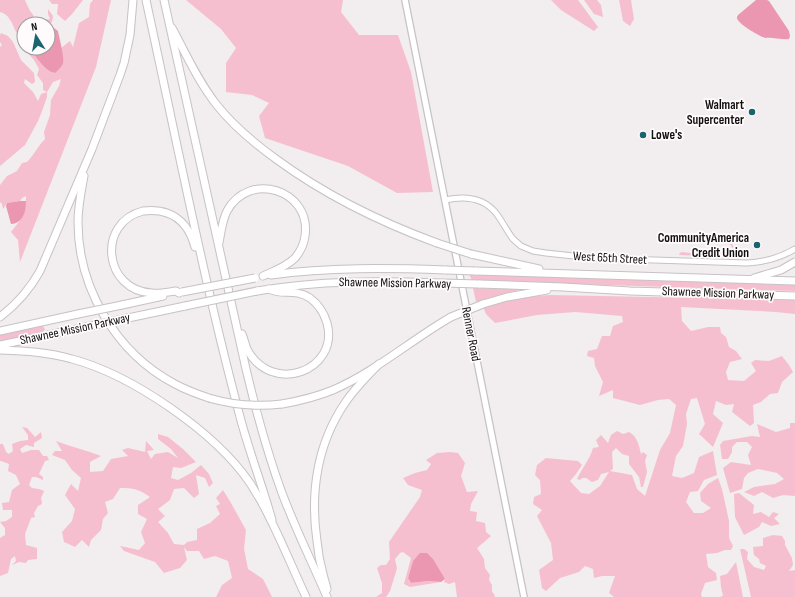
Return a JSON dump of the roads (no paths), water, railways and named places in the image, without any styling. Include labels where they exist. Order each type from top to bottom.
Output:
[{"type":"highway","points":[[0,317],[24,295],[40,272],[92,149],[124,63],[130,35],[134,0]]},
{"type":"highway","points":[[146,0],[201,258],[239,415],[272,520],[304,594]]},
{"type":"highway","points":[[164,0],[256,413],[275,473],[298,532],[326,596]]},
{"type":"highway","points":[[168,19],[192,68],[208,94],[250,139],[303,177],[351,206],[392,225],[437,243],[471,254],[557,273]]},
{"type":"highway","points":[[92,149],[80,194],[78,223],[83,262],[96,302],[118,337],[134,355],[155,372],[174,384],[209,398],[243,405],[263,406],[311,398],[333,390],[358,377],[451,317],[482,304],[507,297],[563,287]]},
{"type":"highway","points":[[219,247],[226,212],[239,196],[248,191],[262,188],[276,190],[285,194],[296,203],[303,216],[306,230],[304,240],[300,249],[291,261],[263,276]]},
{"type":"highway","points":[[181,293],[176,291],[157,293],[145,292],[132,288],[120,277],[115,269],[112,259],[113,239],[118,230],[127,219],[141,212],[151,210],[166,212],[179,219],[186,227],[194,243],[198,256],[201,258]]},
{"type":"highway","points":[[746,280],[781,270],[795,262]]},
{"type":"highway","name":"Shawnee Mission Parkway","points":[[0,330],[263,276],[304,271],[383,268],[795,281]]},
{"type":"highway","name":"Shawnee Mission Parkway","points":[[0,345],[269,289],[353,281],[479,284],[630,291],[795,296]]},
{"type":"highway","points":[[237,329],[242,333],[247,349],[251,355],[260,365],[271,371],[289,374],[301,372],[320,358],[326,347],[328,331],[325,316],[320,307],[300,293],[275,292],[269,289]]},
{"type":"highway","points":[[0,350],[41,352],[88,364],[117,376],[157,400],[192,424],[236,464],[251,484],[272,520]]},
{"type":"highway","points":[[326,596],[327,588],[319,558],[314,518],[318,467],[325,442],[340,411],[353,392],[379,364]]},
{"type":"main road","name":"Renner Road","points":[[405,0],[524,597]]},
{"type":"street","name":"West 65th Street","points":[[445,200],[464,197],[484,203],[496,213],[516,242],[527,249],[546,253],[592,258],[747,263],[771,260],[784,255],[795,248]]},
{"type":"place","name":"Walmart Supercenter","points":[[752,112]]},
{"type":"place","name":"Lowe's","points":[[643,135]]},
{"type":"place","name":"CommunityAmerica Credit Union","points":[[757,245]]}]
